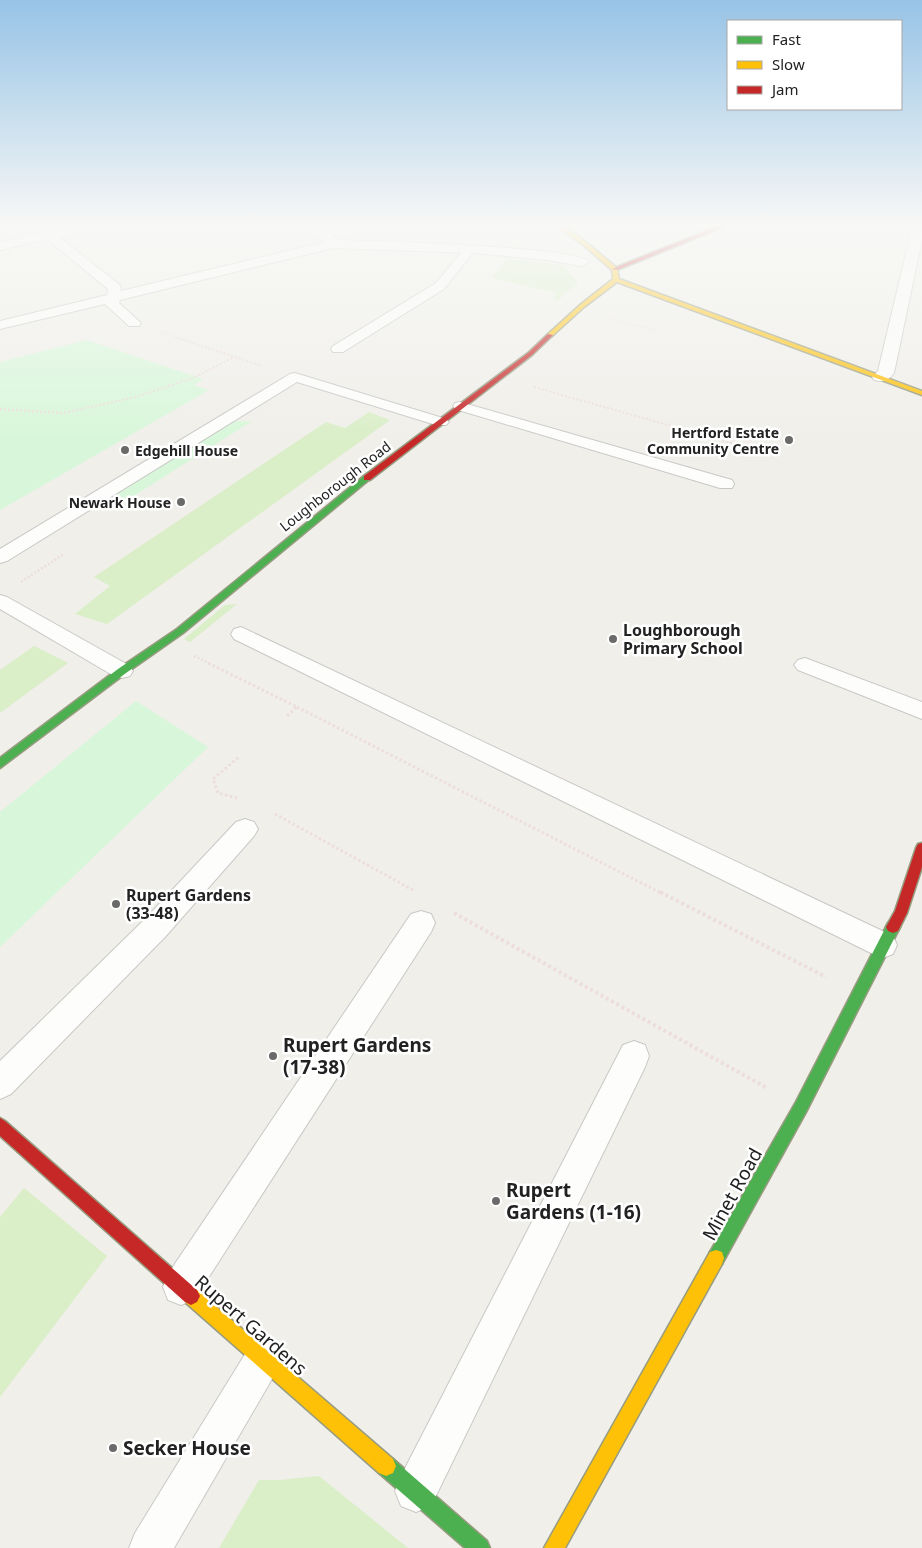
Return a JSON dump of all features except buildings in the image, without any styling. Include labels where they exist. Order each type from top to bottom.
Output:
[{"type":"street","points":[[0,325],[117,296]]},
{"type":"street","name":"Loughborough Road","points":[[0,764],[122,671],[180,631],[370,475],[530,354],[592,296]]},
{"type":"street","points":[[673,296],[922,393]]},
{"type":"street","points":[[880,377],[886,373],[903,296]]},
{"type":"street","points":[[114,297],[112,304],[134,323]]},
{"type":"street","name":"Minet Road","points":[[554,1548],[801,1107],[901,913],[922,848]]},
{"type":"street","name":"Rupert Gardens","points":[[0,1126],[480,1548]]},
{"type":"lane","points":[[338,349],[423,296]]},
{"type":"lane","points":[[0,557],[295,377],[441,422]]},
{"type":"lane","points":[[460,406],[726,484]]},
{"type":"lane","points":[[0,601],[122,671]]},
{"type":"lane","points":[[241,634],[883,945]]},
{"type":"lane","points":[[805,665],[922,711]]},
{"type":"lane","points":[[0,1083],[155,928],[245,829]]},
{"type":"lane","points":[[181,1287],[421,923]]},
{"type":"lane","points":[[416,1491],[634,1056]]},
{"type":"lane","points":[[150,1548],[263,1359]]},
{"type":"path","points":[[607,319],[658,331]]},
{"type":"path","points":[[134,323],[295,377]]},
{"type":"path","points":[[0,409],[63,413],[136,397],[193,378],[234,357]]},
{"type":"path","points":[[531,386],[745,447]]},
{"type":"path","points":[[187,653],[297,707],[858,994]]},
{"type":"path","points":[[287,716],[297,707]]},
{"type":"path","points":[[240,756],[213,779],[218,793],[245,800]]},
{"type":"path","points":[[271,812],[417,892]]},
{"type":"path","points":[[451,912],[801,1107]]},
{"type":"green space","points":[[554,296],[562,296],[558,300],[553,298]]},
{"type":"green space","points":[[87,340],[203,379],[194,385],[209,390],[0,510],[0,362]]},
{"type":"green space","points":[[369,412],[390,420],[107,624],[75,614],[110,586],[94,577],[326,422],[345,428]]},
{"type":"green space","points":[[228,421],[252,421],[129,499],[111,501],[110,492]]},
{"type":"green space","points":[[237,604],[190,642],[184,639],[225,605]]},
{"type":"green space","points":[[34,646],[68,663],[0,713],[0,670]]},
{"type":"green space","points":[[136,701],[208,747],[0,947],[0,812]]},
{"type":"green space","points":[[24,1188],[107,1256],[0,1397],[0,1217]]},
{"type":"green space","points":[[319,1476],[408,1548],[219,1548],[259,1480]]},
{"type":"traffic: fast","points":[[0,764],[122,671],[180,631],[367,478]]},
{"type":"traffic: fast","points":[[716,1258],[801,1107],[893,927]]},
{"type":"traffic: fast","points":[[386,1466],[480,1548]]},
{"type":"traffic: slow","points":[[550,335],[595,296]]},
{"type":"traffic: slow","points":[[660,296],[922,393]]},
{"type":"traffic: slow","points":[[554,1548],[716,1258]]},
{"type":"traffic: slow","points":[[191,1296],[386,1466]]},
{"type":"traffic: jam","points":[[367,478],[530,354],[550,335]]},
{"type":"traffic: jam","points":[[893,927],[901,913],[922,848]]},
{"type":"traffic: jam","points":[[0,1126],[191,1296]]},
{"type":"place","name":"Hertford Estate Community Centre","points":[[789,440]]},
{"type":"place","name":"Edgehill House","points":[[125,450]]},
{"type":"place","name":"Newark House","points":[[181,502]]},
{"type":"place","name":"Loughborough Primary School","points":[[613,639]]},
{"type":"place","name":"Rupert Gardens (33-48)","points":[[116,904]]},
{"type":"place","name":"Rupert Gardens (17-38)","points":[[273,1056]]},
{"type":"place","name":"Rupert Gardens (1-16)","points":[[496,1201]]},
{"type":"place","name":"Secker House","points":[[113,1448]]}]
